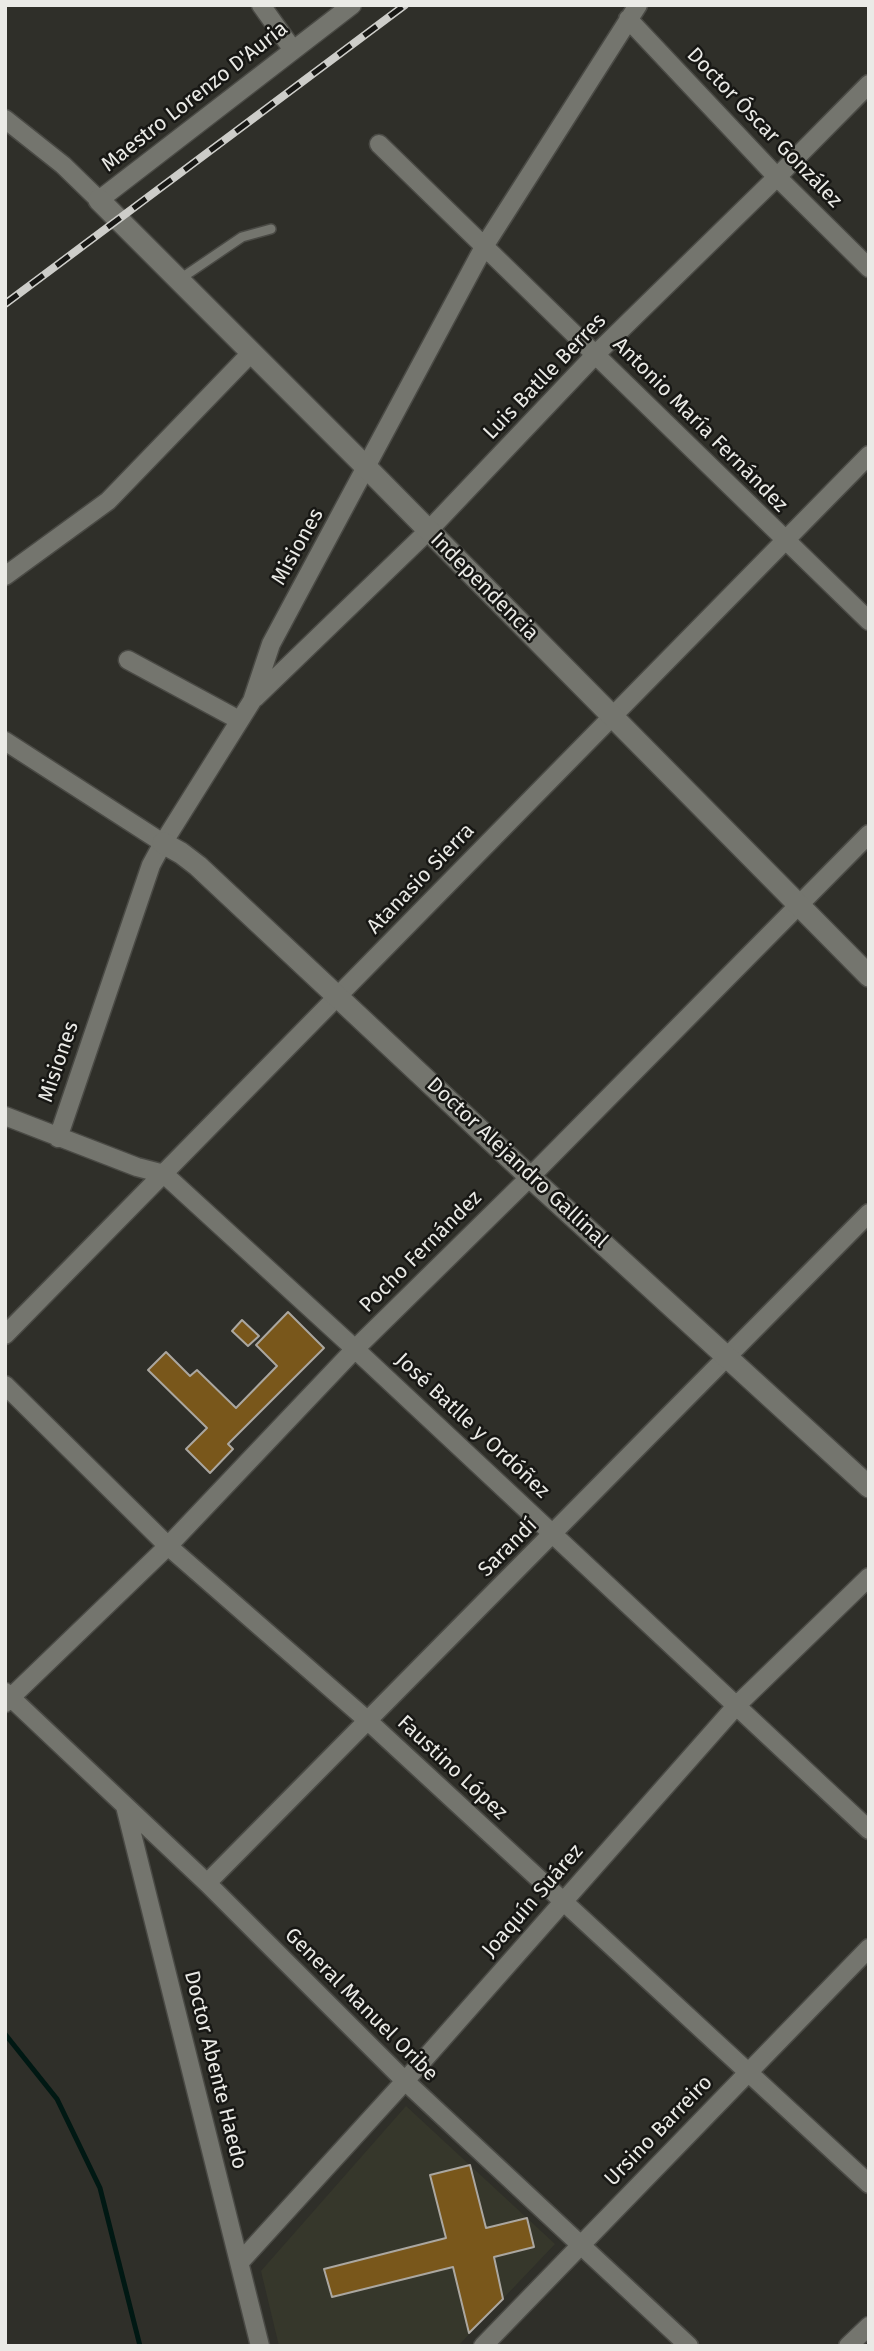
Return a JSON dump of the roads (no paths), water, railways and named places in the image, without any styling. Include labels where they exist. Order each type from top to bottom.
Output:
[{"type":"street","points":[[261,5],[293,50]]},
{"type":"street","name":"Maestro Lorenzo D'Auria","points":[[99,200],[352,5]]},
{"type":"street","name":"Doctor Óscar González","points":[[633,12],[777,177],[869,268]]},
{"type":"street","name":"Misiones","points":[[58,1138],[144,883],[163,843],[252,701],[271,644],[485,245],[633,12]]},
{"type":"street","name":"Luis Batlle Berres","points":[[252,701],[428,531],[596,355],[869,84]]},
{"type":"street","points":[[5,119],[63,165],[99,200]]},
{"type":"street","name":"Antonio María Fernández","points":[[379,145],[485,245],[869,621]]},
{"type":"street","name":"Independencia","points":[[99,200],[869,976]]},
{"type":"street","points":[[5,576],[108,501],[252,352]]},
{"type":"street","name":"Atanasio Sierra","points":[[5,1335],[869,455]]},
{"type":"street","points":[[128,660],[239,720]]},
{"type":"street","points":[[5,741],[163,843]]},
{"type":"street","name":"Pocho Fernández","points":[[7,1698],[168,1546],[355,1349],[530,1177],[869,834]]},
{"type":"street","name":"Doctor Alejandro Gallinal","points":[[163,843],[198,866],[530,1177],[869,1487]]},
{"type":"street","name":"José Batlle y Ordóñez","points":[[5,1116],[137,1167],[164,1174],[554,1534],[869,1830]]},
{"type":"street","name":"Sarandí","points":[[207,1884],[869,1213]]},
{"type":"street","name":"Faustino López","points":[[5,1385],[168,1546],[367,1720],[869,2184]]},
{"type":"street","name":"Joaquín Suárez","points":[[240,2262],[737,1705],[869,1577]]},
{"type":"street","name":"General Manuel Oribe","points":[[7,1698],[207,1884],[404,2081],[689,2346]]},
{"type":"street","name":"Doctor Abente Haedo","points":[[125,1806],[260,2346]]},
{"type":"street","name":"Ursino Barreiro","points":[[483,2346],[869,1948]]},
{"type":"street","points":[[848,2346],[869,2326]]},
{"type":"lane","points":[[178,280],[242,237],[271,229]]},
{"type":"waterway","points":[[5,2034],[57,2099],[100,2188],[140,2346]]},
{"type":"railway","points":[[5,304],[405,5]]}]
